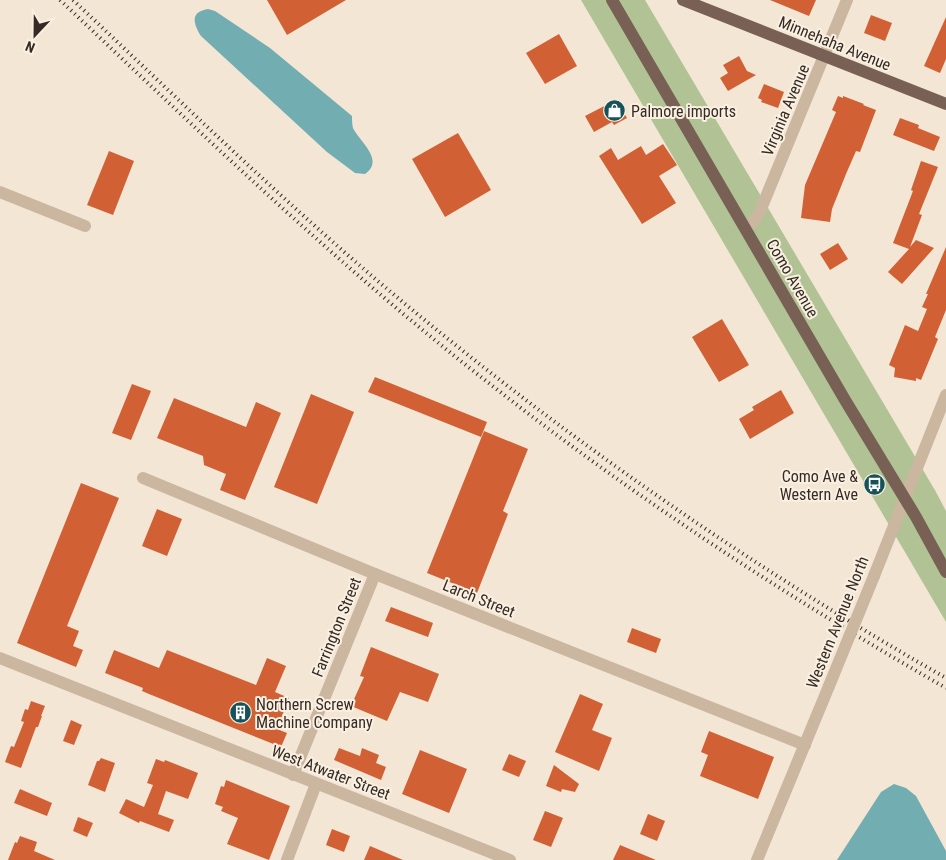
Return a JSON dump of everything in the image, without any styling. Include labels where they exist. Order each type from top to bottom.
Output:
[{"type":"main road","name":"Como Avenue","points":[[612,0],[845,400],[905,498],[946,572]]},
{"type":"main road","name":"Minnehaha Avenue","points":[[684,0],[946,104]]},
{"type":"street","name":"Virginia Avenue","points":[[745,228],[755,220],[762,209],[848,0]]},
{"type":"street","points":[[0,192],[85,226]]},
{"type":"street","name":"Western Avenue North","points":[[757,860],[946,395]]},
{"type":"street","name":"Larch Street","points":[[143,478],[375,574],[804,745]]},
{"type":"street","name":"Farrington Street","points":[[293,775],[375,574]]},
{"type":"street","name":"West Atwater Street","points":[[0,658],[510,860]]},
{"type":"street","points":[[287,860],[316,784]]},
{"type":"green space","points":[[581,0],[645,0],[936,492],[946,511],[946,622]]},
{"type":"water","points":[[202,10],[215,11],[270,48],[352,116],[353,128],[372,157],[371,169],[365,174],[355,173],[327,152],[201,36],[195,23],[196,15]]},
{"type":"water","points":[[894,784],[906,788],[916,796],[946,851],[946,860],[837,860],[881,792]]},
{"type":"building","points":[[267,0],[346,0],[287,35]]},
{"type":"building","points":[[770,0],[816,0],[809,16]]},
{"type":"building","points":[[871,15],[892,23],[885,41],[864,33]]},
{"type":"building","points":[[946,17],[946,59],[940,73],[924,66]]},
{"type":"building","points":[[559,34],[577,66],[545,84],[526,53]]},
{"type":"building","points":[[739,56],[747,71],[756,75],[728,91],[720,78],[728,73],[723,65]]},
{"type":"building","points":[[764,84],[784,92],[778,108],[761,102],[762,100],[758,98]]},
{"type":"building","points":[[838,96],[843,98],[843,96],[876,110],[860,152],[856,151],[846,174],[832,209],[830,222],[801,218],[805,185],[836,112],[832,110]]},
{"type":"building","points":[[616,100],[627,118],[614,125],[612,122],[594,132],[585,116]]},
{"type":"building","points":[[900,118],[919,125],[918,128],[940,137],[934,151],[893,135]]},
{"type":"building","points":[[458,133],[491,190],[445,217],[412,159]]},
{"type":"building","points":[[663,144],[677,165],[659,176],[676,203],[642,224],[599,156],[611,148],[618,160],[641,146],[646,155]]},
{"type":"building","points":[[109,151],[134,161],[113,215],[87,205]]},
{"type":"building","points":[[921,161],[938,167],[919,214],[922,215],[910,247],[916,240],[934,248],[902,284],[888,272],[909,249],[893,243],[913,191],[911,190]]},
{"type":"building","points":[[838,243],[848,259],[830,270],[820,254]]},
{"type":"building","points":[[946,247],[946,310],[935,337],[938,339],[921,380],[916,378],[916,381],[894,377],[895,368],[889,365],[905,325],[918,331],[927,309],[922,307],[928,294],[926,294]]},
{"type":"building","points":[[722,319],[749,365],[719,382],[692,337]]},
{"type":"building","points":[[375,377],[487,422],[481,437],[368,392]]},
{"type":"building","points":[[132,384],[151,391],[131,440],[112,433]]},
{"type":"building","points":[[781,390],[794,413],[750,439],[739,419],[754,410],[752,407]]},
{"type":"building","points":[[311,394],[354,412],[317,504],[274,487]]},
{"type":"building","points":[[174,398],[246,427],[256,402],[281,413],[245,500],[220,490],[226,474],[204,465],[203,456],[157,438]]},
{"type":"building","points":[[484,431],[528,449],[503,511],[508,514],[477,593],[427,573]]},
{"type":"building","points":[[81,483],[119,498],[67,626],[79,631],[73,646],[83,650],[76,667],[17,643]]},
{"type":"building","points":[[157,509],[182,519],[167,556],[142,546]]},
{"type":"building","points":[[391,607],[433,623],[428,637],[385,621]]},
{"type":"building","points":[[632,628],[661,639],[656,653],[627,642]]},
{"type":"building","points":[[371,647],[439,674],[428,702],[400,692],[387,721],[351,706],[364,677],[360,676]]},
{"type":"building","name":"Northern Screw Machine Company","points":[[114,650],[159,668],[167,650],[256,685],[267,658],[286,666],[275,692],[289,698],[277,729],[287,733],[281,747],[149,694],[142,691],[143,688],[105,673]]},
{"type":"building","points":[[580,694],[603,704],[592,730],[612,738],[599,771],[555,752]]},
{"type":"building","points":[[31,701],[45,706],[21,768],[5,762],[11,746],[14,747],[24,722],[21,721],[25,709],[28,710]]},
{"type":"building","points":[[71,720],[82,725],[74,745],[63,741]]},
{"type":"building","points":[[709,731],[774,757],[758,799],[700,776],[708,755],[701,752]]},
{"type":"building","points":[[339,748],[360,756],[362,748],[379,755],[376,763],[386,767],[381,780],[334,760]]},
{"type":"building","points":[[420,750],[467,769],[449,813],[402,794]]},
{"type":"building","points":[[509,754],[526,761],[519,777],[502,770]]},
{"type":"building","points":[[101,758],[115,763],[105,792],[88,785],[97,761]]},
{"type":"building","points":[[156,759],[164,762],[165,760],[198,773],[188,799],[166,791],[158,814],[174,820],[169,832],[140,821],[139,823],[119,813],[126,799],[144,807],[153,785],[147,783]]},
{"type":"building","points":[[554,765],[579,784],[575,792],[562,789],[561,792],[546,786]]},
{"type":"building","points":[[226,780],[290,806],[269,860],[227,844],[238,818],[221,811],[223,807],[215,804],[221,786],[224,787]]},
{"type":"building","points":[[20,789],[52,803],[47,816],[14,803]]},
{"type":"building","points":[[545,811],[563,818],[551,847],[533,840]]},
{"type":"building","points":[[648,814],[665,821],[657,841],[640,834]]},
{"type":"building","points":[[78,817],[93,823],[87,837],[73,831]]},
{"type":"building","points":[[332,829],[350,836],[344,852],[326,845]]},
{"type":"building","points":[[20,836],[37,842],[34,851],[55,860],[8,860],[15,842],[17,843]]},
{"type":"building","points":[[620,845],[656,860],[613,860]]},
{"type":"building","points":[[370,846],[403,860],[364,860]]},
{"type":"railway","points":[[60,0],[270,197],[378,293],[544,426],[656,506],[770,582],[946,688]]},
{"type":"railway","points":[[73,0],[339,248],[493,375],[681,513],[812,598],[946,678]]},
{"type":"place","name":"Palmore imports","points":[[615,111]]},
{"type":"place","name":"Como Ave & Western Ave","points":[[874,485]]},
{"type":"place","name":"Northern Screw Machine Company","points":[[240,713]]}]
